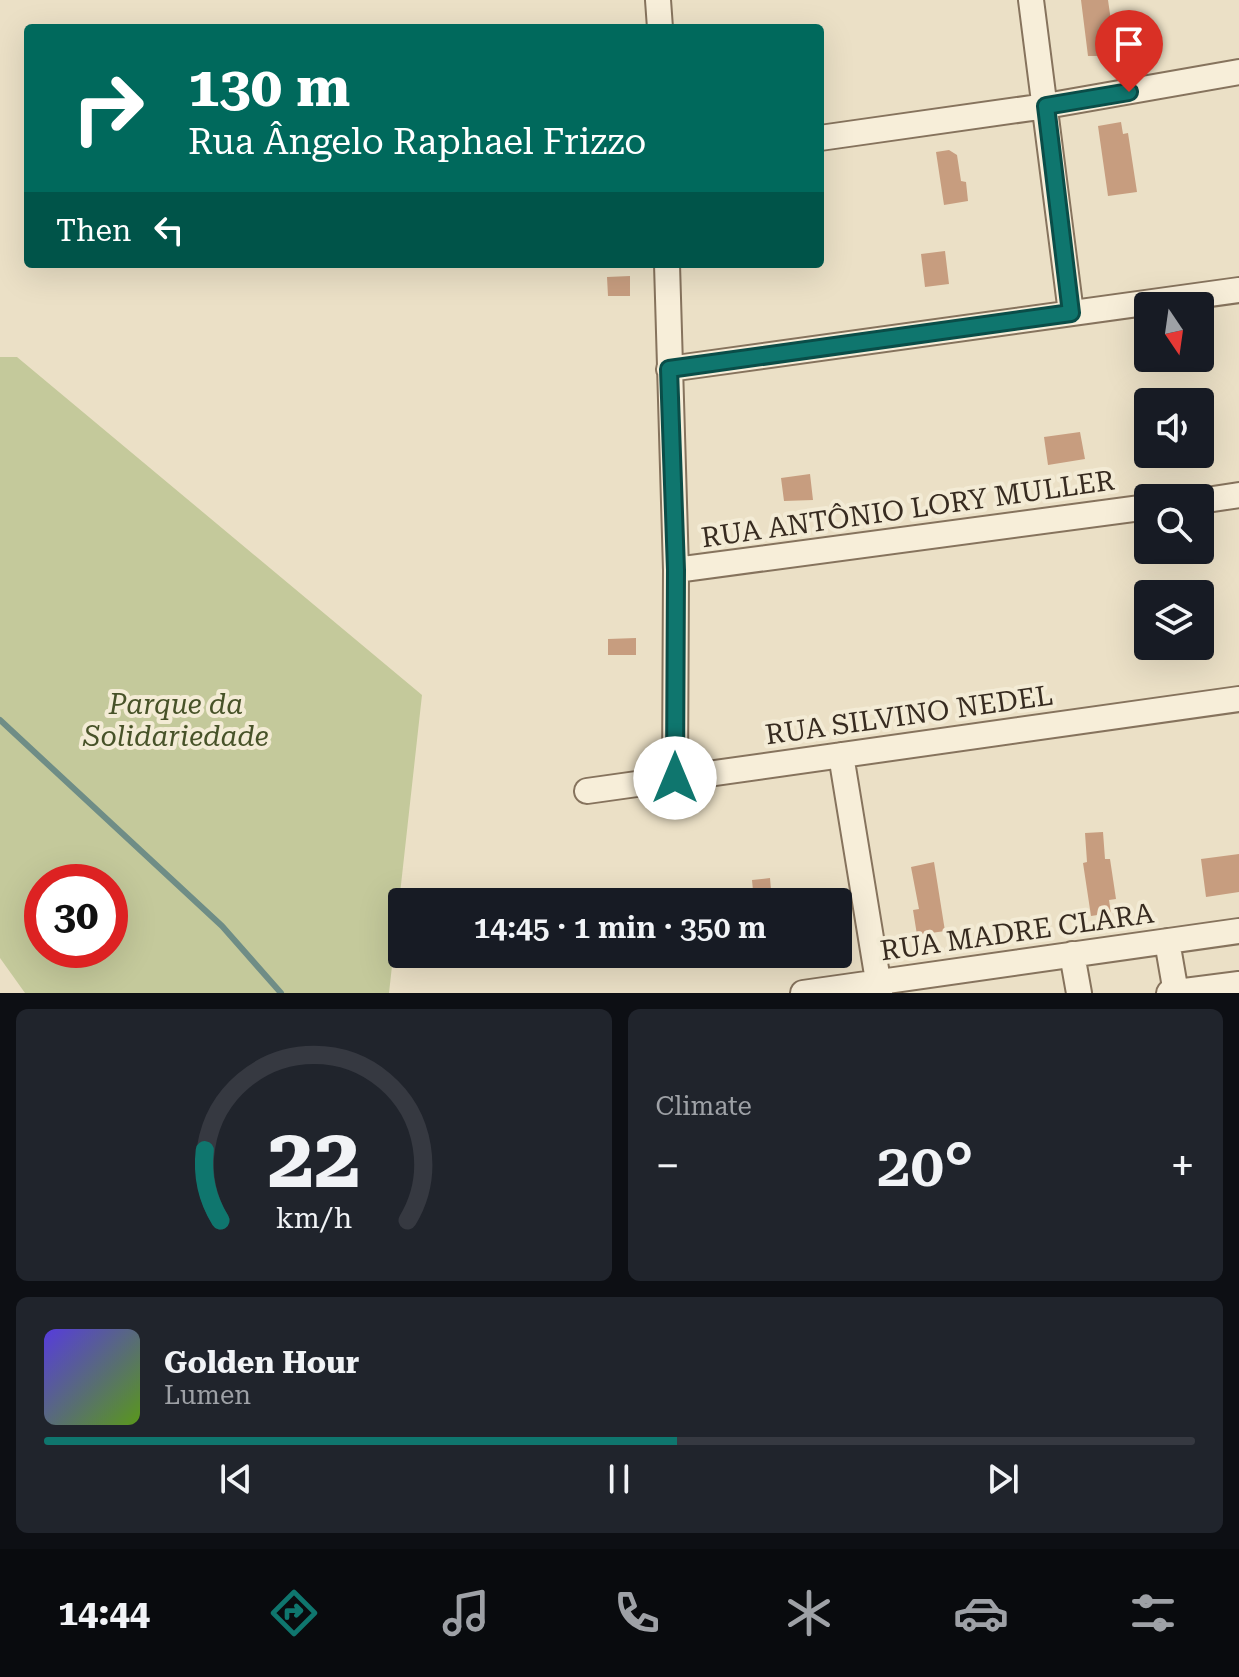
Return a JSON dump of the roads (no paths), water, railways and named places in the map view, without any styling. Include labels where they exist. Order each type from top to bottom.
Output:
[{"type":"street","points":[[658,0],[660,24]]},
{"type":"street","points":[[1031,0],[1071,313]]},
{"type":"street","points":[[824,137],[1046,106],[1239,72]]},
{"type":"street","points":[[667,268],[676,570],[675,778]]},
{"type":"street","points":[[669,369],[1239,290]]},
{"type":"street","points":[[1214,499],[1239,495]]},
{"type":"street","name":"RUA ANTÔNIO LORY MULLER","points":[[676,570],[1134,509]]},
{"type":"street","name":"RUA SILVINO NEDEL","points":[[587,791],[1239,699]]},
{"type":"street","points":[[841,755],[880,988]]},
{"type":"street","name":"RUA MADRE CLARA","points":[[803,993],[880,988],[1064,955],[1239,931]]},
{"type":"street","points":[[1167,941],[1176,992]]},
{"type":"street","points":[[1062,993],[1064,955]]},
{"type":"street","points":[[1064,955],[1079,993]]},
{"type":"street","points":[[1169,993],[1239,984]]},
{"type":"waterway","points":[[0,720],[222,926],[281,993]]},
{"type":"park label","name":"Parque da Solidariedade","points":[[176,720]]}]
